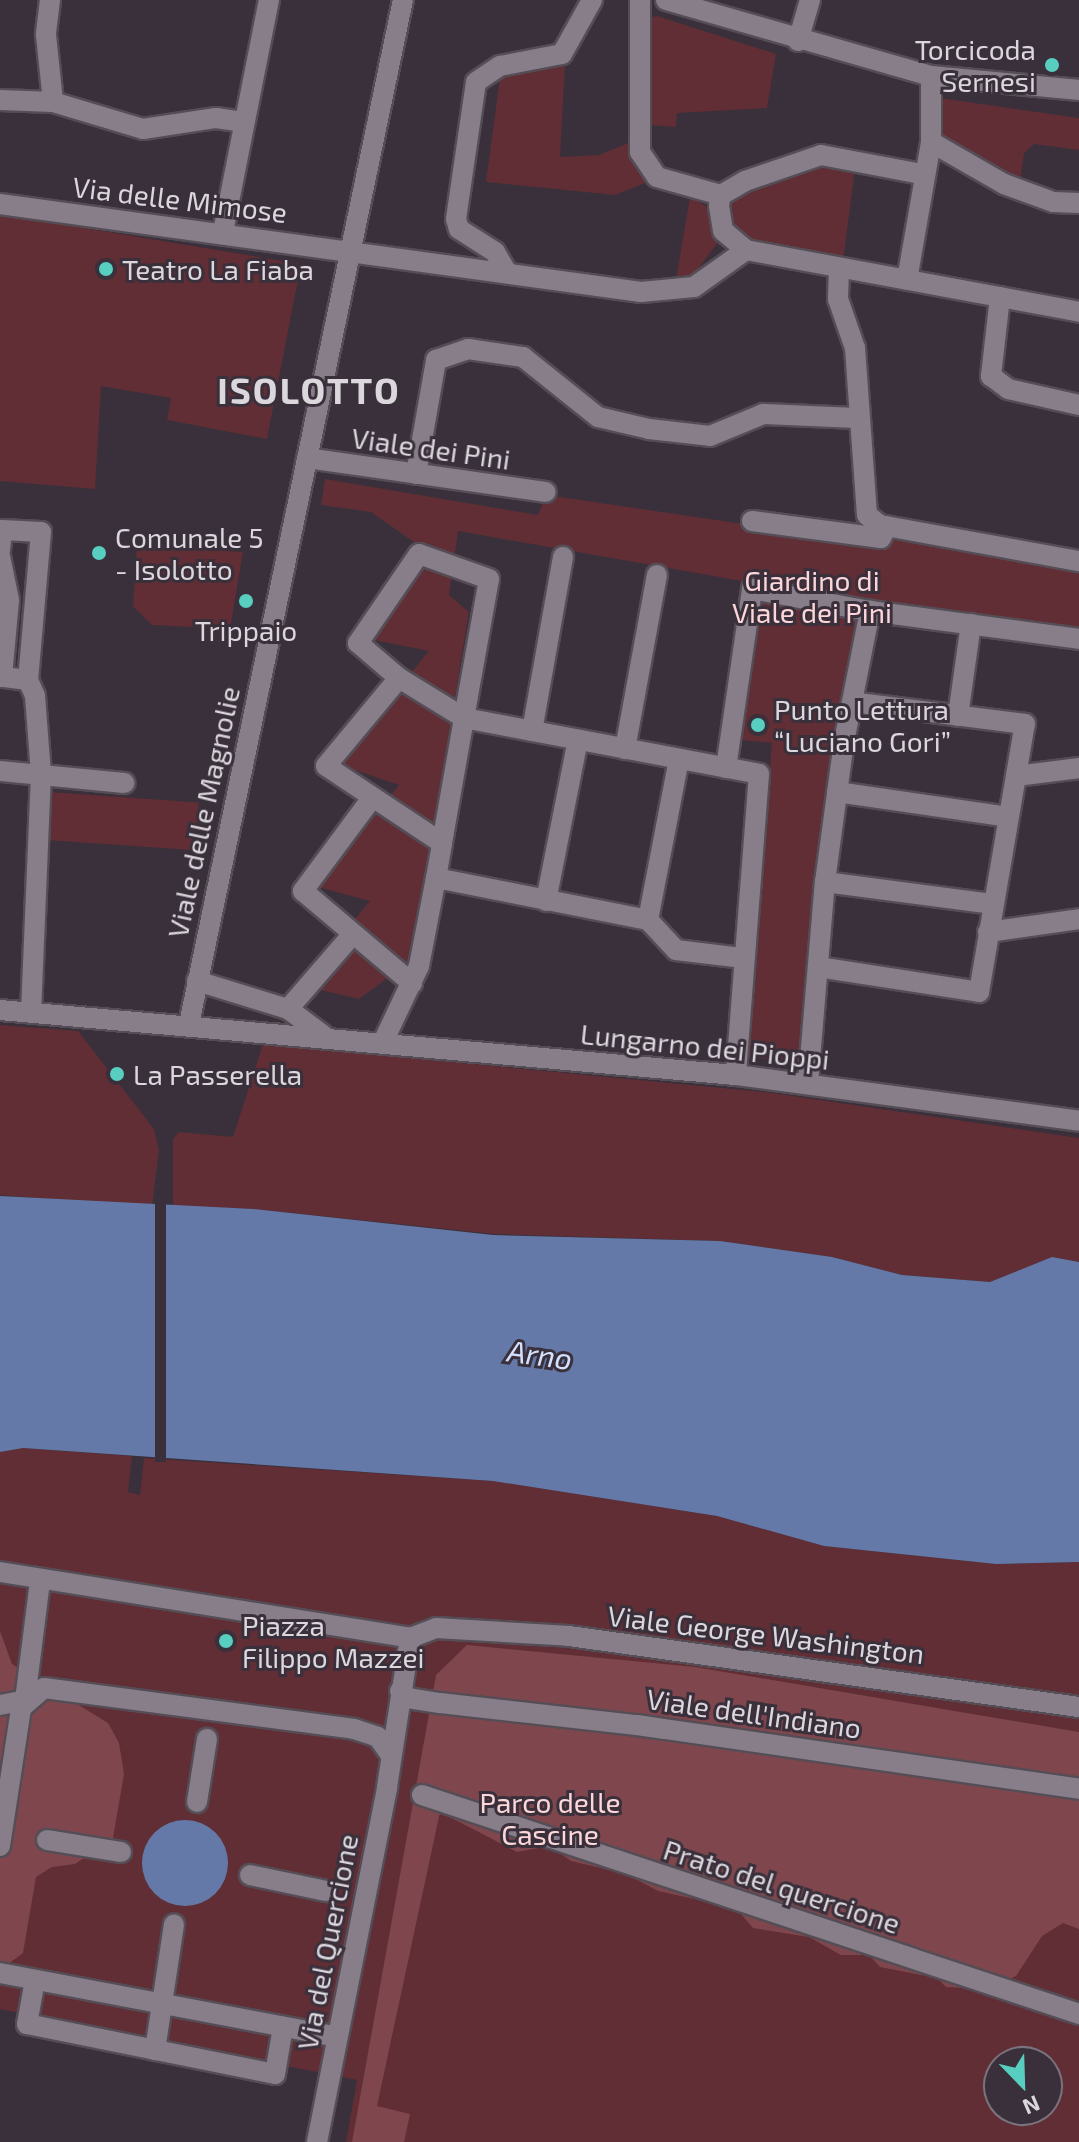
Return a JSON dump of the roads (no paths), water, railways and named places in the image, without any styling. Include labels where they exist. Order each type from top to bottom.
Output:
[{"type":"street","points":[[50,0],[46,35],[53,102]]},
{"type":"street","points":[[223,232],[269,0]]},
{"type":"street","name":"Viale delle Magnolie","points":[[189,1024],[403,0]]},
{"type":"street","points":[[506,271],[495,252],[459,229],[456,219],[476,82],[500,66],[562,54],[592,0]]},
{"type":"street","points":[[640,0],[638,142],[643,161],[657,177],[721,195],[815,156],[922,174]]},
{"type":"street","points":[[666,0],[798,41],[931,76],[1079,90]]},
{"type":"street","points":[[798,41],[810,0]]},
{"type":"street","points":[[907,280],[922,174],[931,142],[931,76]]},
{"type":"street","points":[[0,100],[53,102],[143,129],[216,118],[245,122]]},
{"type":"street","points":[[931,142],[1004,184],[1053,202],[1079,203]]},
{"type":"street","points":[[721,195],[723,231],[746,250],[1079,312]]},
{"type":"street","name":"Via delle Mimose","points":[[0,204],[353,249],[641,292],[680,291],[718,274],[746,250]]},
{"type":"street","points":[[839,269],[838,299],[855,348],[862,505],[872,520],[887,526],[1079,561]]},
{"type":"street","points":[[1000,297],[991,376],[1008,389],[1079,405]]},
{"type":"street","points":[[416,474],[436,360],[468,349],[523,357],[598,417],[649,429],[710,436],[763,414],[858,418]]},
{"type":"street","name":"Viale dei Pini","points":[[307,458],[546,492]]},
{"type":"street","points":[[752,521],[881,538],[887,526]]},
{"type":"street","points":[[28,680],[2,677],[2,530],[41,532],[28,680],[35,696],[41,774],[31,1012]]},
{"type":"street","points":[[384,1040],[412,983],[436,878],[464,718],[489,579],[419,554],[358,643],[399,678],[464,718],[759,774],[742,958],[736,1075]]},
{"type":"street","points":[[532,731],[563,557]]},
{"type":"street","points":[[625,749],[657,575]]},
{"type":"street","points":[[726,768],[752,589],[870,611],[1079,639]]},
{"type":"street","points":[[808,1083],[825,882],[837,792],[870,611]]},
{"type":"street","points":[[958,716],[971,624]]},
{"type":"street","points":[[399,678],[326,766],[442,843]]},
{"type":"street","points":[[818,967],[979,992],[1025,724],[852,702]]},
{"type":"street","points":[[546,901],[578,740]]},
{"type":"street","points":[[648,920],[679,759]]},
{"type":"street","points":[[1016,776],[1079,768]]},
{"type":"street","points":[[0,771],[124,783]]},
{"type":"street","points":[[837,792],[1008,817]]},
{"type":"street","points":[[372,798],[303,891],[412,983]]},
{"type":"street","points":[[436,878],[648,920],[676,950],[742,958]]},
{"type":"street","points":[[825,882],[992,904]]},
{"type":"street","points":[[988,932],[1079,919]]},
{"type":"street","points":[[288,1009],[353,934]]},
{"type":"street","points":[[197,981],[288,1009],[323,1035]]},
{"type":"street","name":"Lungarno dei Pioppi","points":[[0,1010],[384,1040],[736,1075],[1079,1121]]},
{"type":"street","points":[[0,1572],[40,1582],[410,1638],[389,1753]]},
{"type":"street","points":[[0,1846],[30,1696],[40,1582]]},
{"type":"street","name":"Viale George Washington","points":[[410,1638],[445,1628],[583,1638],[1079,1707]]},
{"type":"street","points":[[0,1705],[53,1686],[354,1729],[378,1737],[389,1753]]},
{"type":"street","name":"Viale dell'Indiano","points":[[400,1691],[421,1700],[668,1729],[1079,1789]]},
{"type":"street","points":[[197,1802],[207,1739]]},
{"type":"street","name":"Via del Quercione","points":[[317,2142],[335,2036],[387,1787],[389,1753]]},
{"type":"street","name":"Prato del quercione","points":[[422,1795],[1079,2014]]},
{"type":"street","points":[[47,1840],[121,1852]]},
{"type":"street","points":[[250,1875],[326,1891]]},
{"type":"street","points":[[155,2050],[174,1924]]},
{"type":"street","points":[[0,1973],[335,2036]]},
{"type":"street","points":[[35,1980],[27,2024],[275,2074],[283,2027]]},
{"type":"water","name":"Arno","points":[[0,1196],[253,1209],[493,1235],[720,1241],[832,1257],[902,1275],[990,1282],[1052,1257],[1079,1262],[1079,1562],[996,1564],[824,1546],[717,1516],[493,1481],[23,1448],[0,1452]]},
{"type":"water","points":[[177,1820],[193,1820],[216,1832],[225,1846],[228,1863],[225,1880],[216,1894],[193,1906],[177,1906],[161,1899],[149,1887],[142,1871],[142,1855],[149,1839],[161,1827]]},
{"type":"place","name":"Torcicoda Sernesi","points":[[1052,65]]},
{"type":"place","name":"Teatro La Fiaba","points":[[106,269]]},
{"type":"place","name":"Comunale 5 - Isolotto","points":[[99,553]]},
{"type":"place","name":"Trippaio","points":[[246,601]]},
{"type":"place","name":"Punto Lettura “Luciano Gori”","points":[[758,725]]},
{"type":"place","name":"La Passerella","points":[[117,1074]]},
{"type":"place","name":"Piazza Filippo Mazzei","points":[[226,1641]]},
{"type":"district","name":"ISOLOTTO","points":[[309,390]]},
{"type":"park label","name":"Giardino di Viale dei Pini","points":[[812,596]]},
{"type":"park label","name":"Parco delle Cascine","points":[[550,1818]]}]
